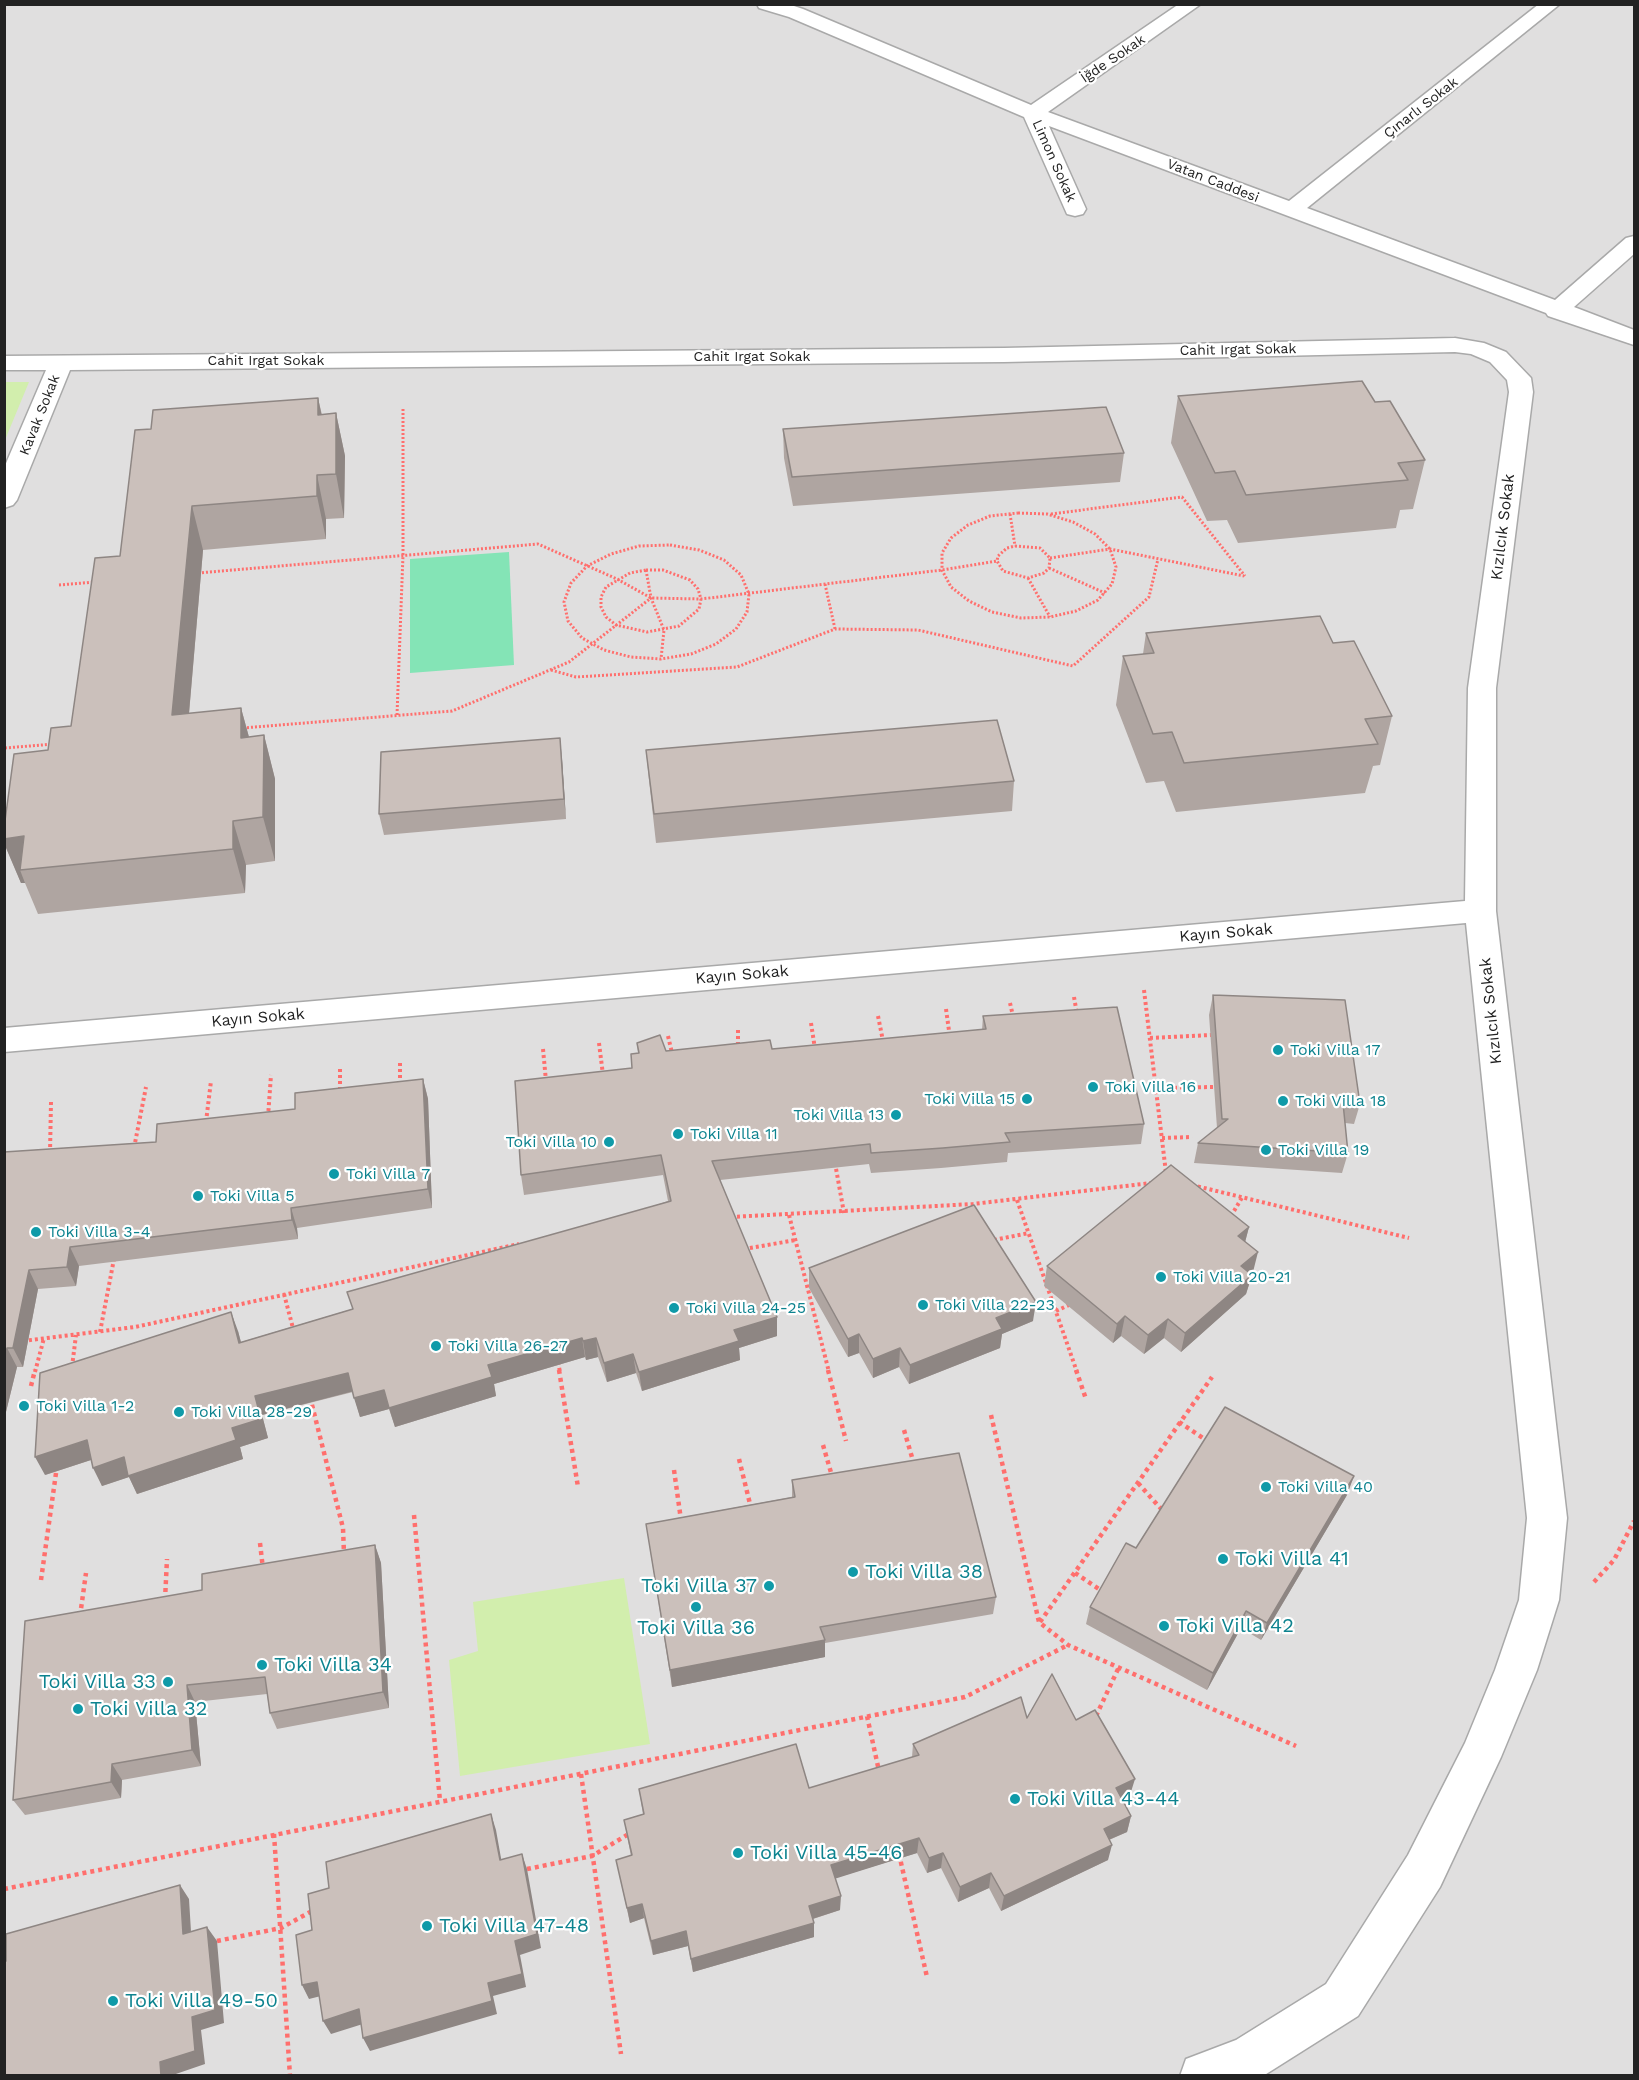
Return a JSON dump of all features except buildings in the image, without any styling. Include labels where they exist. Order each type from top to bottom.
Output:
[{"type":"street","name":"Vatan Caddesi","points":[[766,4],[791,9],[1033,113],[1556,311],[1635,338]]},
{"type":"street","name":"İğde Sokak","points":[[1033,113],[1192,4]]},
{"type":"street","name":"Çınarlı Sokak","points":[[1290,211],[1551,4]]},
{"type":"street","name":"Limon Sokak","points":[[1033,113],[1075,209]]},
{"type":"street","points":[[1556,311],[1635,243]]},
{"type":"street","name":"Cahit Irgat Sokak","points":[[4,363],[1004,355],[1433,345],[1476,348],[1498,357]]},
{"type":"street","name":"Kızılcık Sokak","points":[[1203,2076],[1251,2057],[1342,2000],[1424,1871],[1480,1757],[1516,1670],[1539,1600],[1547,1518],[1480,910],[1482,688],[1521,392],[1519,378],[1498,357]]},
{"type":"street","name":"Kavak Sokak","points":[[4,500],[61,363]]},
{"type":"street","name":"Kayın Sokak","points":[[4,1040],[1480,910]]},
{"type":"path","points":[[397,715],[404,555],[403,409]]},
{"type":"path","points":[[1047,514],[1081,526],[1095,534],[1110,549],[1116,567],[1112,584],[1098,600],[1076,611],[1050,617],[1021,618],[992,612],[969,601],[951,587],[942,570],[942,554],[951,538],[968,525],[990,516],[1047,514],[1182,497],[1245,576],[1110,549],[1050,558]]},
{"type":"path","points":[[1010,514],[1015,546]]},
{"type":"path","points":[[190,574],[538,544],[617,579],[651,598],[701,599],[942,570],[997,561]]},
{"type":"path","points":[[670,545],[699,550],[724,560],[741,575],[749,594],[747,612],[736,629],[716,644],[691,654],[661,659],[631,657],[604,650],[582,638],[568,621],[564,602],[571,583],[587,566],[611,554],[630,549],[670,545]]},
{"type":"path","points":[[1015,546],[1032,546],[1040,548],[1050,558],[1051,563],[1044,573],[1028,578],[1003,571],[997,561],[1002,551],[1015,546]]},
{"type":"path","points":[[550,670],[576,677],[737,667],[835,629],[918,630],[1073,666],[1149,597],[1158,559]]},
{"type":"path","points":[[1049,568],[1105,593]]},
{"type":"path","points":[[646,570],[651,598],[664,630],[661,659]]},
{"type":"path","points":[[646,570],[663,570],[690,580],[698,589],[701,599],[699,609],[679,626],[664,630],[630,630],[616,625],[606,617],[601,608],[601,597],[606,587],[617,579],[646,570]]},
{"type":"path","points":[[1028,578],[1050,617]]},
{"type":"path","points":[[59,585],[95,582]]},
{"type":"path","points":[[825,584],[835,629]]},
{"type":"path","points":[[243,728],[452,711],[569,662],[651,598]]},
{"type":"path","points":[[5,748],[65,743]]},
{"type":"path","points":[[1144,990],[1168,1183]]},
{"type":"path","points":[[1074,997],[1078,1019]]},
{"type":"path","points":[[1010,1003],[1015,1023]]},
{"type":"path","points":[[946,1009],[951,1042]]},
{"type":"path","points":[[878,1016],[884,1048]]},
{"type":"path","points":[[811,1023],[817,1056]]},
{"type":"path","points":[[738,1030],[738,1052]]},
{"type":"path","points":[[1150,1038],[1211,1035]]},
{"type":"path","points":[[668,1036],[673,1059]]},
{"type":"path","points":[[599,1043],[604,1082]]},
{"type":"path","points":[[543,1049],[546,1088]]},
{"type":"path","points":[[400,1063],[400,1092]]},
{"type":"path","points":[[340,1069],[340,1099]]},
{"type":"path","points":[[268,1122],[271,1075]]},
{"type":"path","points":[[205,1128],[211,1081]]},
{"type":"path","points":[[1156,1089],[1214,1087]]},
{"type":"path","points":[[133,1157],[146,1088]]},
{"type":"path","points":[[50,1160],[51,1102]]},
{"type":"path","points":[[1162,1138],[1192,1137]]},
{"type":"path","points":[[834,1157],[844,1213]]},
{"type":"path","points":[[721,1218],[844,1213],[1017,1200],[1157,1183]]},
{"type":"path","points":[[1184,1184],[1243,1196],[1409,1238]]},
{"type":"path","points":[[1228,1221],[1243,1196]]},
{"type":"path","points":[[1017,1200],[1086,1399]]},
{"type":"path","points":[[789,1215],[846,1441]]},
{"type":"path","points":[[987,1242],[1029,1233]]},
{"type":"path","points":[[733,1251],[796,1240]]},
{"type":"path","points":[[22,1332],[18,1342],[135,1327],[528,1242]]},
{"type":"path","points":[[100,1332],[116,1250]]},
{"type":"path","points":[[809,1290],[819,1288]]},
{"type":"path","points":[[284,1294],[296,1341]]},
{"type":"path","points":[[1056,1311],[1080,1300]]},
{"type":"path","points":[[283,1333],[304,1329]]},
{"type":"path","points":[[71,1370],[76,1335]]},
{"type":"path","points":[[31,1386],[44,1338]]},
{"type":"path","points":[[556,1352],[579,1488]]},
{"type":"path","points":[[1039,1622],[1212,1377]]},
{"type":"path","points":[[310,1396],[343,1528],[345,1559]]},
{"type":"path","points":[[991,1415],[1039,1622],[1068,1645],[1296,1746]]},
{"type":"path","points":[[1179,1422],[1209,1442]]},
{"type":"path","points":[[904,1430],[915,1468]]},
{"type":"path","points":[[823,1445],[833,1479]]},
{"type":"path","points":[[739,1459],[752,1512]]},
{"type":"path","points":[[41,1580],[58,1464]]},
{"type":"path","points":[[674,1470],[681,1524]]},
{"type":"path","points":[[1138,1483],[1165,1513]]},
{"type":"path","points":[[414,1515],[440,1801]]},
{"type":"path","points":[[260,1543],[263,1572]]},
{"type":"path","points":[[165,1604],[167,1559]]},
{"type":"path","points":[[79,1619],[86,1573]]},
{"type":"path","points":[[1075,1573],[1104,1593]]},
{"type":"path","points":[[4,1888],[965,1697],[1068,1645]]},
{"type":"path","points":[[1091,1726],[1119,1667]]},
{"type":"path","points":[[867,1716],[882,1783]]},
{"type":"path","points":[[581,1774],[621,2054]]},
{"type":"path","points":[[274,1834],[290,2076]]},
{"type":"path","points":[[527,1869],[592,1856],[627,1835]]},
{"type":"path","points":[[898,1851],[927,1977]]},
{"type":"path","points":[[217,1941],[281,1928],[315,1909]]},
{"type":"shaded area","points":[[5,5],[1634,5],[1634,2075],[5,2075]]},
{"type":"green space","points":[[4,382],[29,382],[5,440]]},
{"type":"green space","points":[[509,552],[514,665],[410,673],[410,559]]},
{"type":"green space","points":[[624,1578],[650,1744],[460,1776],[449,1660],[478,1651],[473,1602]]},
{"type":"place","name":"Toki Villa 17","points":[[1278,1050]]},
{"type":"place","name":"Toki Villa 16","points":[[1093,1087]]},
{"type":"place","name":"Toki Villa 15","points":[[1027,1099]]},
{"type":"place","name":"Toki Villa 18","points":[[1283,1101]]},
{"type":"place","name":"Toki Villa 13","points":[[896,1115]]},
{"type":"place","name":"Toki Villa 11","points":[[678,1134]]},
{"type":"place","name":"Toki Villa 10","points":[[609,1142]]},
{"type":"place","name":"Toki Villa 19","points":[[1266,1150]]},
{"type":"place","name":"Toki Villa 7","points":[[334,1174]]},
{"type":"place","name":"Toki Villa 5","points":[[198,1196]]},
{"type":"place","name":"Toki Villa 3-4","points":[[36,1232]]},
{"type":"place","name":"Toki Villa 20-21","points":[[1161,1277]]},
{"type":"place","name":"Toki Villa 22-23","points":[[923,1305]]},
{"type":"place","name":"Toki Villa 24-25","points":[[674,1308]]},
{"type":"place","name":"Toki Villa 26-27","points":[[436,1346]]},
{"type":"place","name":"Toki Villa 1-2","points":[[24,1406]]},
{"type":"place","name":"Toki Villa 28-29","points":[[179,1412]]},
{"type":"place","name":"Toki Villa 40","points":[[1266,1487]]},
{"type":"place","name":"Toki Villa 41","points":[[1223,1559]]},
{"type":"place","name":"Toki Villa 38","points":[[853,1572]]},
{"type":"place","name":"Toki Villa 37","points":[[769,1586]]},
{"type":"place","name":"Toki Villa 36","points":[[696,1607]]},
{"type":"place","name":"Toki Villa 42","points":[[1164,1626]]},
{"type":"place","name":"Toki Villa 34","points":[[262,1665]]},
{"type":"place","name":"Toki Villa 33","points":[[168,1682]]},
{"type":"place","name":"Toki Villa 32","points":[[78,1709]]},
{"type":"place","name":"Toki Villa 43-44","points":[[1015,1799]]},
{"type":"place","name":"Toki Villa 45-46","points":[[738,1853]]},
{"type":"place","name":"Toki Villa 47-48","points":[[427,1926]]},
{"type":"place","name":"Toki Villa 49-50","points":[[113,2001]]}]
